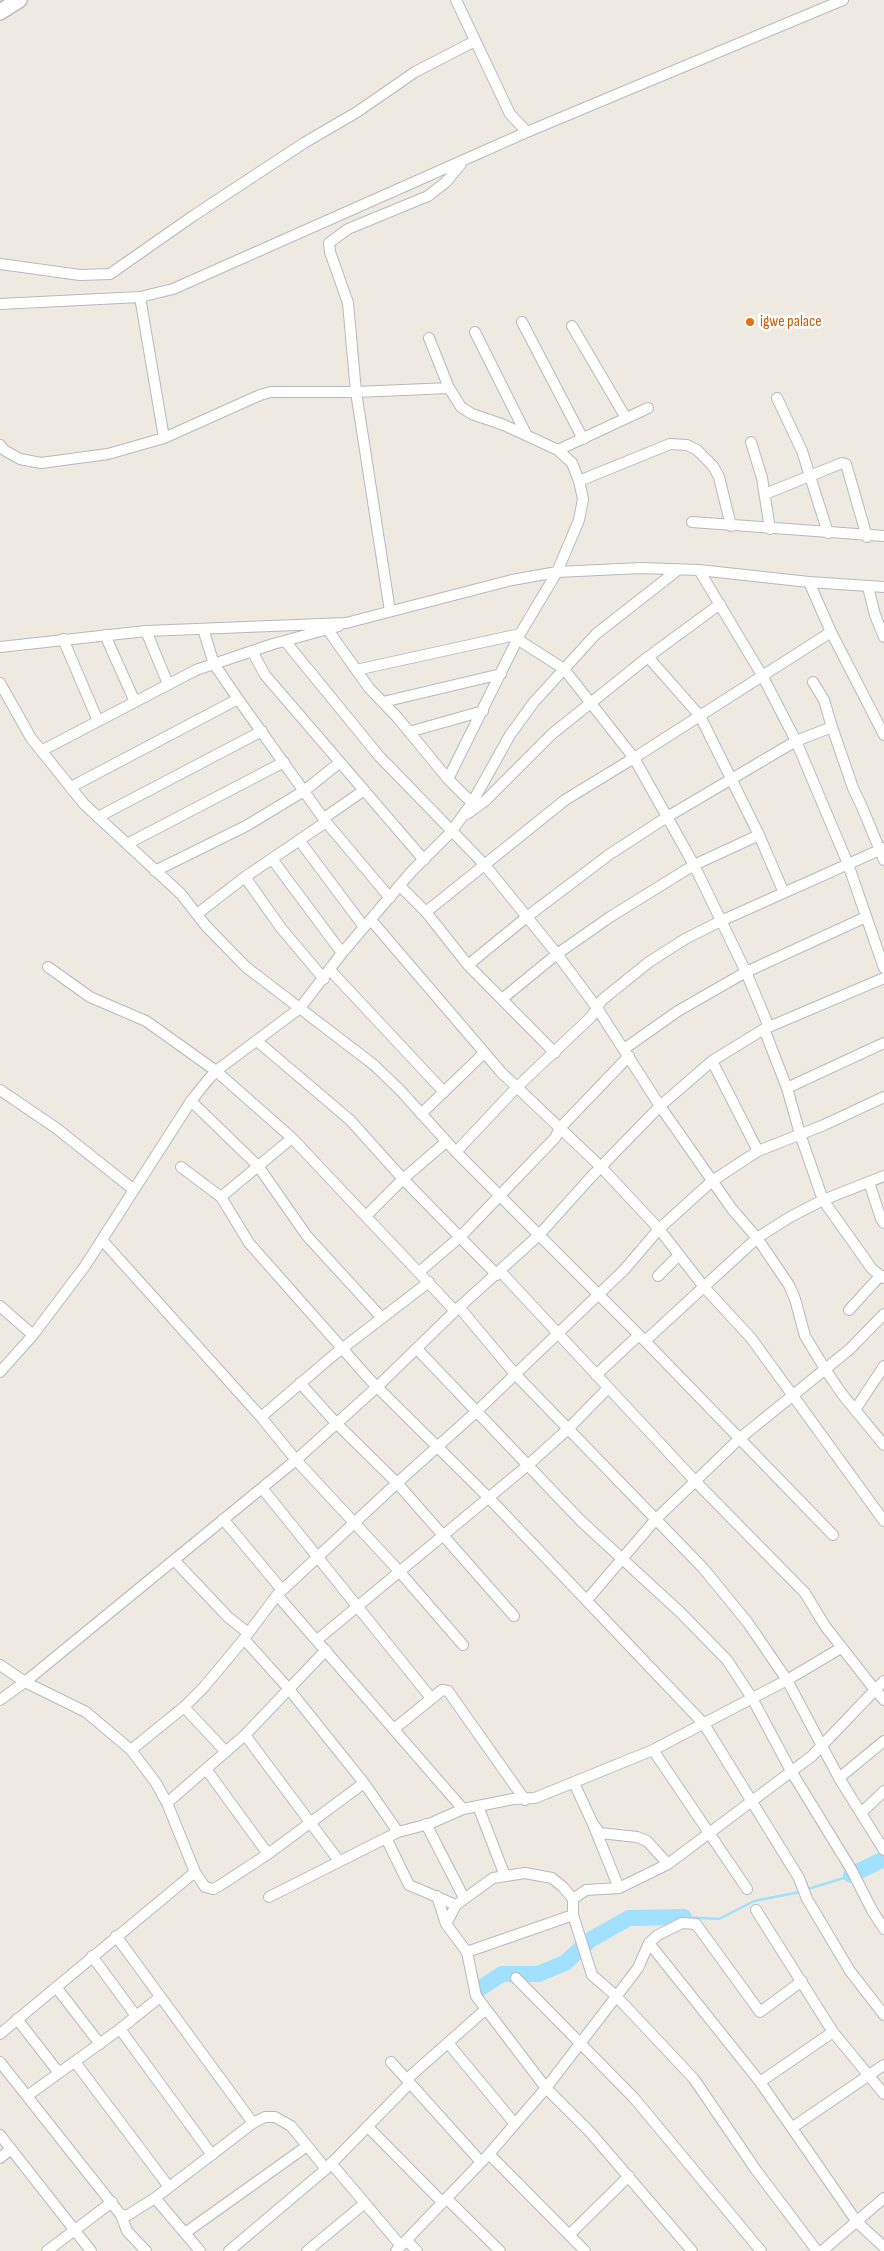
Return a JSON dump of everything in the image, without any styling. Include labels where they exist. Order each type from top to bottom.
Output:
[{"type":"main road","points":[[0,12],[19,0]]},
{"type":"street","points":[[456,0],[510,114],[527,132]]},
{"type":"street","points":[[0,304],[140,297],[173,289],[527,132],[843,0]]},
{"type":"street","points":[[0,264],[80,274],[110,274],[193,216],[304,143],[357,112],[415,72],[476,41]]},
{"type":"street","points":[[390,611],[356,392],[348,303],[330,252],[330,243],[348,229],[428,196],[446,182],[464,161]]},
{"type":"street","points":[[140,297],[164,438]]},
{"type":"street","points":[[522,322],[583,439]]},
{"type":"street","points":[[572,326],[626,418]]},
{"type":"street","points":[[475,332],[526,434]]},
{"type":"street","points":[[429,338],[449,388],[461,407],[472,414],[526,434],[558,450],[572,463],[583,499],[579,520],[558,572],[518,637],[448,779]]},
{"type":"street","points":[[0,445],[4,450],[20,459],[41,463],[108,454],[164,438],[266,394],[449,388]]},
{"type":"street","points":[[777,398],[802,451],[828,533]]},
{"type":"street","points":[[558,450],[648,408]]},
{"type":"street","points":[[751,442],[765,494],[770,529]]},
{"type":"street","points":[[579,481],[670,444],[687,445],[696,450],[713,466],[719,477],[731,526]]},
{"type":"street","points":[[765,494],[842,463],[848,466],[867,536]]},
{"type":"street","points":[[692,522],[884,536]]},
{"type":"street","points":[[41,751],[168,684],[214,664],[346,623],[512,580],[558,572],[641,568],[699,570],[809,582],[868,587],[884,586]]},
{"type":"street","points":[[0,1372],[33,1335],[102,1240],[191,1101],[216,1071],[300,1008],[342,953],[461,820],[510,735],[534,702],[596,634],[679,569]]},
{"type":"street","points":[[699,570],[763,676],[796,741],[848,864],[884,968]]},
{"type":"street","points":[[809,582],[831,632],[884,735]]},
{"type":"street","points":[[868,587],[875,615],[884,637]]},
{"type":"street","points":[[461,820],[485,801],[552,734],[648,657],[720,604]]},
{"type":"street","points":[[0,647],[146,631],[346,623]]},
{"type":"street","points":[[203,629],[214,664],[238,699],[325,820],[390,898]]},
{"type":"street","points":[[328,630],[356,670],[448,779],[472,803]]},
{"type":"street","points":[[146,631],[168,684]]},
{"type":"street","points":[[426,912],[565,800],[831,632]]},
{"type":"street","points":[[105,635],[135,702]]},
{"type":"street","points":[[356,670],[518,637],[564,669],[634,758],[694,865],[746,972],[767,1028],[822,1200],[872,1269],[882,1277],[849,1310]]},
{"type":"street","points":[[64,640],[98,721]]},
{"type":"street","points":[[285,641],[379,756],[484,864],[557,954],[597,1008],[660,1106],[732,1210],[757,1238],[789,1286],[805,1336],[824,1369],[884,1445]]},
{"type":"street","points":[[252,651],[265,675],[363,792],[424,860]]},
{"type":"street","points":[[648,657],[700,716],[759,835],[784,893]]},
{"type":"street","points":[[383,702],[501,674]]},
{"type":"street","points":[[813,682],[824,700],[852,788],[882,849],[884,860]]},
{"type":"street","points":[[0,683],[31,738],[84,804],[181,894],[216,938],[246,966],[374,1065],[446,1142],[642,1338],[834,1535]]},
{"type":"street","points":[[71,787],[238,699]]},
{"type":"street","points":[[409,732],[482,712]]},
{"type":"street","points":[[468,965],[528,916],[610,854],[731,778],[796,741],[832,728]]},
{"type":"street","points":[[98,817],[262,731]]},
{"type":"street","points":[[127,844],[284,762]]},
{"type":"street","points":[[156,871],[246,826],[304,791],[339,763]]},
{"type":"street","points":[[197,914],[363,792]]},
{"type":"street","points":[[502,999],[557,954],[610,917],[694,865],[759,835]]},
{"type":"street","points":[[299,840],[368,923],[516,1088],[601,1167],[658,1229],[704,1287],[751,1338],[884,1521]]},
{"type":"street","points":[[456,1152],[516,1088],[555,1053],[597,1008],[602,1000],[648,962],[685,939],[721,921],[882,849]]},
{"type":"street","points":[[272,859],[342,953]]},
{"type":"street","points":[[245,877],[281,928],[444,1092]]},
{"type":"street","points":[[400,886],[426,912],[468,965],[555,1053]]},
{"type":"street","points":[[419,1272],[460,1237],[555,1138],[560,1128],[626,1052],[678,1011],[746,972],[866,916]]},
{"type":"street","points":[[48,967],[90,997],[146,1021],[216,1071],[292,1138],[419,1272],[457,1309],[515,1374],[703,1568],[748,1623],[787,1680],[839,1778],[861,1813],[881,1839],[884,1850]]},
{"type":"street","points":[[0,1700],[25,1682],[296,1460],[378,1386],[457,1309],[499,1273],[539,1234],[660,1106],[712,1061],[767,1028],[884,978]]},
{"type":"street","points":[[257,1041],[350,1120],[403,1179],[460,1237],[499,1273],[696,1482],[805,1593],[842,1648],[884,1700]]},
{"type":"street","points":[[787,1088],[884,1043]]},
{"type":"street","points":[[421,1114],[484,1053]]},
{"type":"street","points":[[712,1061],[758,1151]]},
{"type":"street","points":[[0,1090],[56,1128],[134,1190]]},
{"type":"street","points":[[130,1750],[184,1707],[204,1687],[280,1593],[397,1483],[438,1449],[624,1270],[658,1229],[712,1181],[758,1151],[824,1125],[884,1097]]},
{"type":"street","points":[[191,1101],[258,1166],[307,1236],[382,1318]]},
{"type":"street","points":[[221,1197],[292,1138]]},
{"type":"street","points":[[366,1216],[403,1179],[446,1142]]},
{"type":"street","points":[[181,1167],[221,1197],[249,1243],[342,1349],[438,1449],[489,1498],[704,1724],[802,1885],[806,1896],[850,1970],[884,2015]]},
{"type":"street","points":[[596,1375],[704,1287],[757,1238],[822,1200],[884,1176]]},
{"type":"street","points":[[868,1182],[884,1223]]},
{"type":"street","points":[[102,1240],[261,1416],[296,1460],[355,1523],[463,1645]]},
{"type":"street","points":[[658,1276],[679,1255]]},
{"type":"street","points":[[261,1416],[342,1349],[429,1282]]},
{"type":"street","points":[[0,1306],[33,1335]]},
{"type":"street","points":[[587,1600],[656,1519],[739,1439],[850,1349],[884,1314]]},
{"type":"street","points":[[417,1349],[581,1521],[623,1558],[728,1660],[752,1698],[884,1929]]},
{"type":"street","points":[[855,1410],[884,1366]]},
{"type":"street","points":[[300,1383],[336,1423],[397,1483],[514,1616]]},
{"type":"street","points":[[317,1640],[528,1465],[568,1429],[608,1388]]},
{"type":"street","points":[[262,1488],[431,1698]]},
{"type":"street","points":[[223,1519],[317,1640],[463,1809]]},
{"type":"street","points":[[174,1560],[246,1636],[364,1783],[398,1832]]},
{"type":"street","points":[[269,1897],[398,1832],[426,1824],[463,1809],[513,1800],[525,1800],[574,1783],[653,1750],[787,1680],[842,1648]]},
{"type":"street","points":[[167,1802],[245,1735],[326,1650]]},
{"type":"street","points":[[0,1665],[25,1682],[86,1712],[130,1750],[167,1802],[195,1872],[205,1887],[213,1889],[268,1854],[364,1783]]},
{"type":"street","points":[[573,1899],[586,1890],[619,1888],[668,1864],[812,1756],[884,1681]]},
{"type":"street","points":[[394,1729],[442,1690],[448,1691],[525,1800]]},
{"type":"street","points":[[184,1707],[226,1752]]},
{"type":"street","points":[[245,1735],[339,1862]]},
{"type":"street","points":[[839,1778],[884,1741]]},
{"type":"street","points":[[653,1750],[747,1889]]},
{"type":"street","points":[[206,1768],[268,1854]]},
{"type":"street","points":[[574,1783],[619,1888]]},
{"type":"street","points":[[861,1813],[884,1791]]},
{"type":"street","points":[[478,1806],[505,1876]]},
{"type":"street","points":[[426,1824],[460,1901]]},
{"type":"street","points":[[592,1824],[600,1833],[647,1840],[668,1864]]},
{"type":"street","points":[[386,1838],[409,1885],[437,1896],[460,1901]]},
{"type":"street","points":[[0,2034],[195,1872]]},
{"type":"street","points":[[446,1924],[460,1901],[493,1878],[525,1873],[552,1878],[563,1887],[573,1899],[573,1915],[592,1975],[616,1996],[694,2079],[756,2170],[817,2251]]},
{"type":"street","points":[[437,1896],[446,1924],[466,1952],[476,1996],[546,2088],[590,2132],[692,2251]]},
{"type":"street","points":[[756,1910],[802,1980],[833,2032],[884,2094]]},
{"type":"street","points":[[466,1952],[573,1915]]},
{"type":"street","points":[[401,2246],[489,2154],[546,2088],[638,1968],[649,1944],[658,1935],[682,1923],[696,1924],[760,2012],[802,1980]]},
{"type":"street","points":[[116,1936],[253,2123]]},
{"type":"street","points":[[649,1944],[760,2082],[857,2222],[884,2247]]},
{"type":"street","points":[[92,1956],[136,2016]]},
{"type":"street","points":[[516,1978],[634,2098],[761,2251]]},
{"type":"street","points":[[56,1987],[100,2044]]},
{"type":"street","points":[[27,2096],[120,2030],[160,1997]]},
{"type":"street","points":[[229,2251],[329,2166],[368,2127],[409,2081],[486,2009]]},
{"type":"street","points":[[17,2019],[59,2073]]},
{"type":"street","points":[[120,2030],[212,2155]]},
{"type":"street","points":[[760,2082],[833,2032]]},
{"type":"street","points":[[448,2043],[515,2124]]},
{"type":"street","points":[[0,2062],[112,2202],[121,2215],[128,2231],[146,2251]]},
{"type":"street","points":[[75,2062],[169,2187]]},
{"type":"street","points":[[391,2062],[481,2162]]},
{"type":"street","points":[[792,2127],[869,2077],[884,2065]]},
{"type":"street","points":[[121,2215],[128,2215],[155,2198],[253,2123],[265,2117],[276,2118],[291,2126],[307,2146],[365,2203],[401,2246],[417,2251]]},
{"type":"street","points":[[368,2127],[500,2251]]},
{"type":"street","points":[[0,2134],[91,2251]]},
{"type":"street","points":[[185,2234],[307,2146]]},
{"type":"street","points":[[0,2158],[11,2148]]},
{"type":"street","points":[[489,2154],[585,2251]]},
{"type":"street","points":[[569,2235],[629,2176]]},
{"type":"street","points":[[155,2198],[200,2251]]},
{"type":"street","points":[[822,2251],[884,2198]]},
{"type":"street","points":[[47,2251],[112,2202]]},
{"type":"street","points":[[307,2251],[365,2203]]},
{"type":"waterway","points":[[851,1875],[884,1859]]},
{"type":"waterway","points":[[805,1890],[850,1876]]},
{"type":"waterway","points":[[684,1917],[719,1919],[754,1901],[800,1892]]},
{"type":"waterway","points":[[479,1989],[502,1974],[538,1974],[565,1963],[590,1940],[629,1918],[684,1917]]},
{"type":"place","name":"igwe palace","points":[[750,322]]}]
